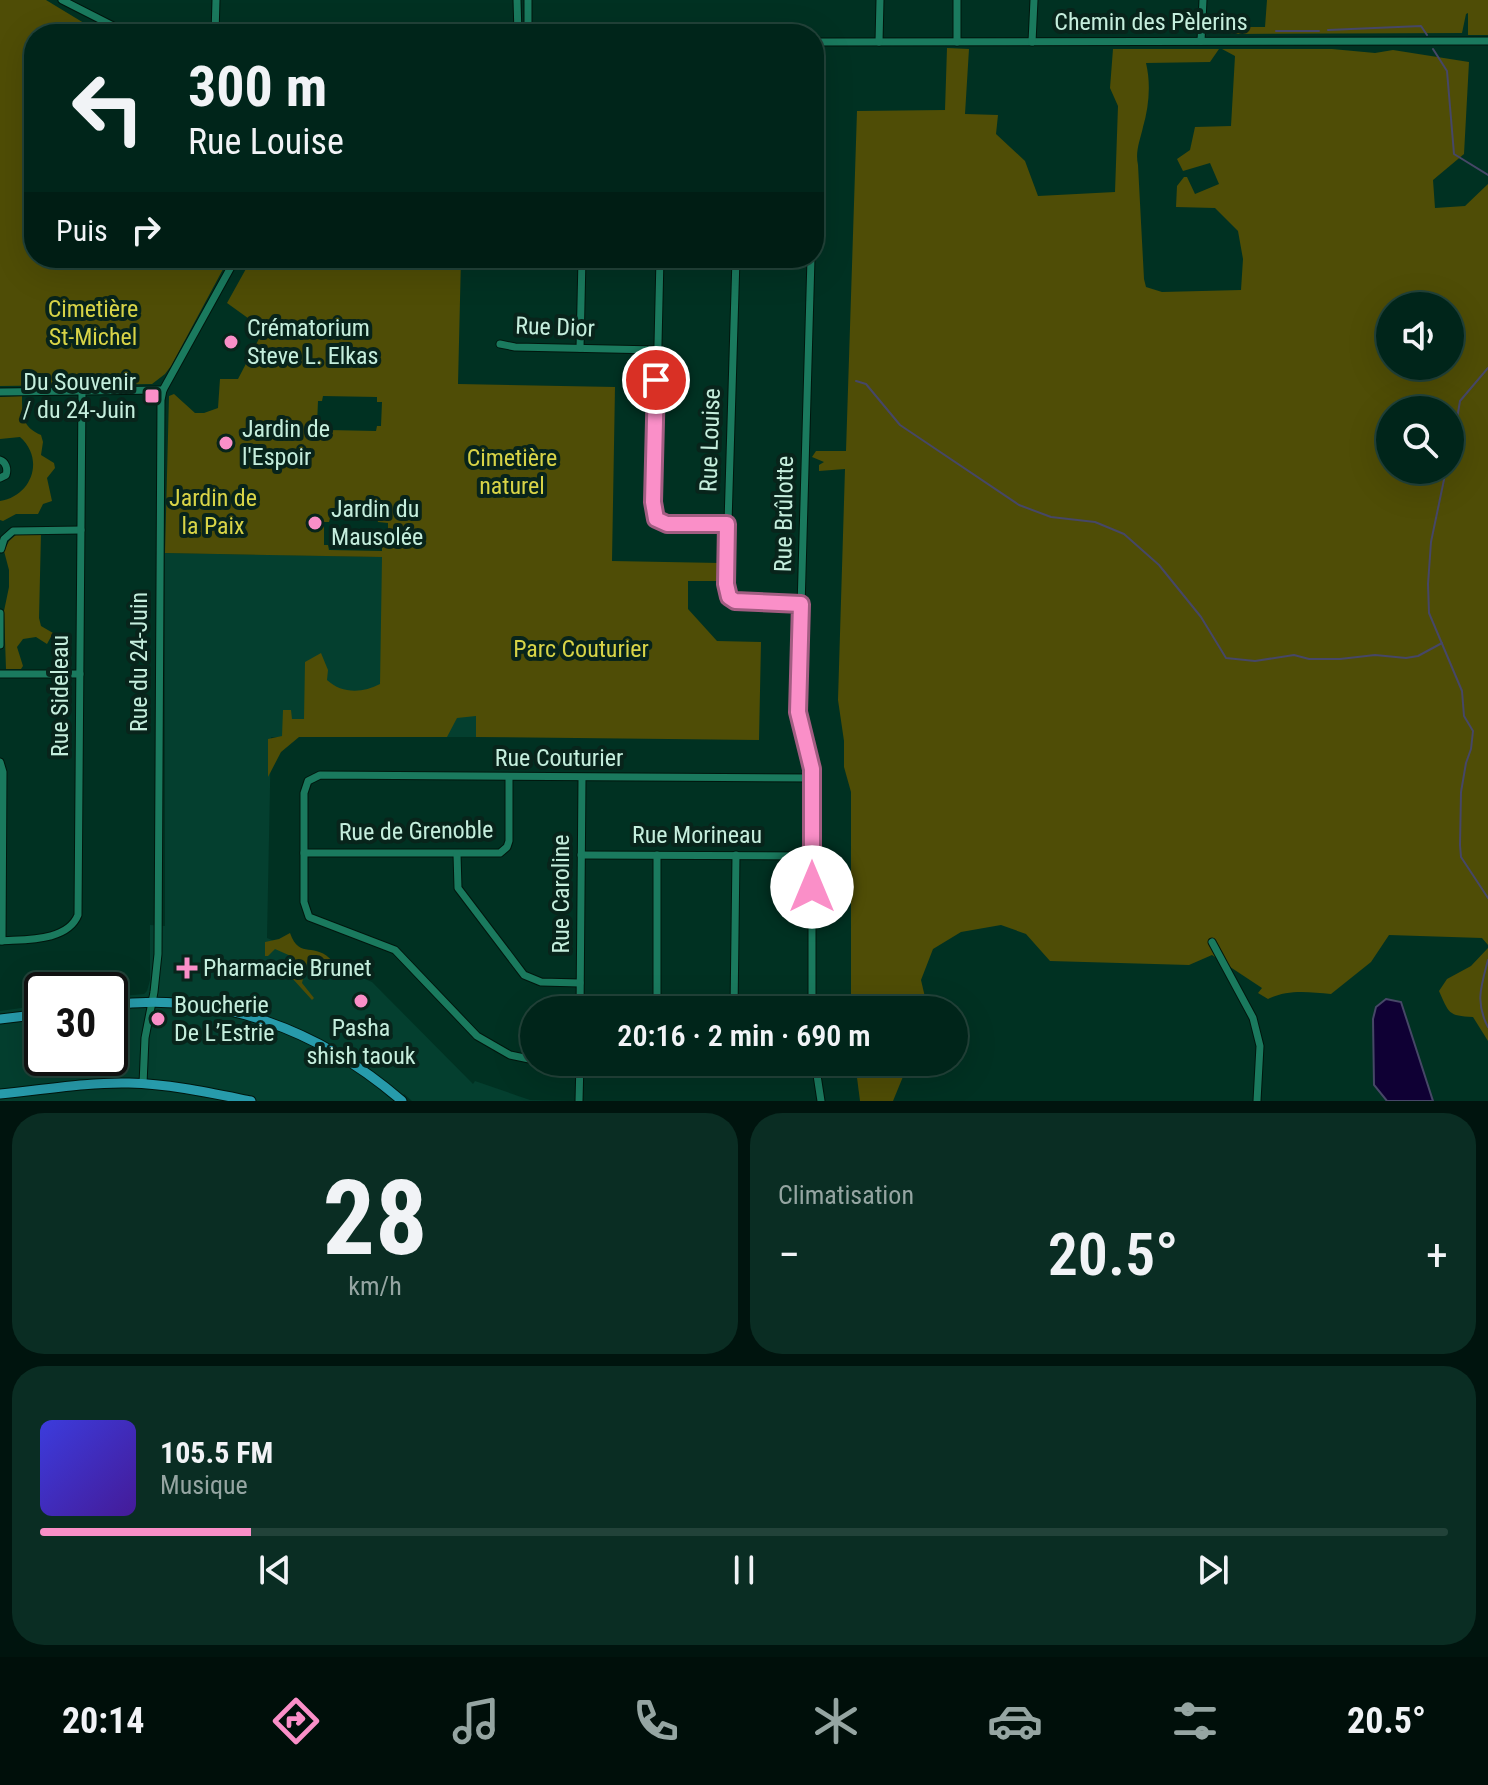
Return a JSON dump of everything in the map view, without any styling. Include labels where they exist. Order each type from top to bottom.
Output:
[{"type":"main road","points":[[128,1003],[152,1001],[216,1007],[294,1031],[357,1066],[401,1100]]},
{"type":"main road","points":[[0,1019],[24,1016]]},
{"type":"main road","points":[[0,1094],[95,1084],[143,1084],[251,1101]]},
{"type":"street","points":[[62,0],[109,24]]},
{"type":"street","points":[[215,24],[216,0]]},
{"type":"street","points":[[517,0],[518,24]]},
{"type":"street","points":[[528,0],[528,24]]},
{"type":"street","points":[[879,42],[880,0]]},
{"type":"street","points":[[957,0],[957,42]]},
{"type":"street","points":[[1032,42],[1034,0]]},
{"type":"street","points":[[1201,41],[1203,0]]},
{"type":"street","name":"Chemin des Pèlerins","points":[[824,42],[1488,41]]},
{"type":"street","name":"Rue du 24-Juin","points":[[143,1084],[145,1038],[158,954],[161,400],[163,390],[230,268]]},
{"type":"street","points":[[580,348],[582,268]]},
{"type":"street","points":[[660,268],[654,515],[667,524],[727,524]]},
{"type":"street","name":"Rue Louise","points":[[736,268],[726,584],[729,597],[735,601],[801,604]]},
{"type":"street","name":"Rue Brûlotte","points":[[811,268],[798,712],[812,778],[812,996]]},
{"type":"street","name":"Rue Dior","points":[[500,344],[515,347],[657,350]]},
{"type":"street","name":"Rue Sideleau","points":[[1,941],[57,934],[70,928],[78,915],[82,390]]},
{"type":"street","points":[[0,392],[163,390]]},
{"type":"street","points":[[0,460],[7,471],[0,478]]},
{"type":"street","points":[[1,549],[4,539],[13,531],[81,530]]},
{"type":"street","points":[[0,613],[0,645]]},
{"type":"street","points":[[0,674],[80,674]]},
{"type":"street","points":[[0,762],[3,772],[1,941]]},
{"type":"street","name":"Rue Couturier","points":[[304,853],[304,793],[308,781],[320,775],[812,778]]},
{"type":"street","name":"Rue de Grenoble","points":[[304,853],[500,853],[507,847],[509,778]]},
{"type":"street","name":"Rue Caroline","points":[[580,996],[582,778]]},
{"type":"street","points":[[304,853],[304,902],[309,917],[395,950],[477,1036],[510,1055],[520,1057]]},
{"type":"street","points":[[457,854],[458,888],[524,975],[541,982],[580,983]]},
{"type":"street","name":"Rue Morineau","points":[[581,855],[812,856]]},
{"type":"street","points":[[657,855],[657,996]]},
{"type":"street","points":[[734,996],[736,855]]},
{"type":"street","points":[[1212,942],[1253,1018],[1260,1046],[1257,1101]]},
{"type":"street","points":[[579,1101],[580,1076]]},
{"type":"street","points":[[817,1076],[821,1101]]},
{"type":"shaded area","points":[[165,553],[494,559],[491,737],[271,737],[267,938],[372,982],[473,1084],[475,1081],[530,1100],[575,1101],[412,1101],[404,1094],[401,1101],[0,1101],[0,1011],[24,1008],[24,1076],[128,1076],[128,995],[147,991],[150,980],[150,925],[165,926]]},
{"type":"shaded area","points":[[1386,999],[1401,1002],[1433,1101],[1387,1101],[1374,1085],[1373,1019],[1376,1007]]},
{"type":"green space","name":"Cimetière St-Michel","points":[[0,0],[46,0],[86,24],[24,24],[24,268],[224,268],[171,366],[152,384],[0,386]]},
{"type":"green space","points":[[1267,0],[1488,0],[1488,35],[1468,35],[1468,13],[1462,33],[1231,34],[1239,27],[1265,27]]},
{"type":"green space","points":[[947,48],[969,49],[965,114],[998,115],[996,134],[1025,161],[1038,196],[1115,192],[1118,106],[1110,88],[1113,49],[1219,49],[1210,62],[1146,63],[1148,103],[1137,155],[1144,279],[1146,287],[1162,292],[1241,290],[1243,259],[1238,231],[1215,208],[1176,207],[1177,186],[1184,177],[1187,177],[1195,194],[1219,184],[1210,163],[1183,171],[1177,159],[1190,150],[1195,127],[1231,126],[1235,56],[1222,49],[1332,49],[1375,53],[1393,50],[1469,62],[1464,154],[1433,180],[1435,208],[1465,206],[1488,184],[1488,945],[1482,938],[1389,935],[1371,962],[1331,994],[1291,992],[1268,999],[1258,993],[1262,988],[1212,955],[1189,965],[1050,961],[1026,934],[1001,925],[961,932],[933,949],[921,980],[925,996],[851,996],[851,792],[844,767],[838,700],[845,469],[819,471],[819,465],[824,462],[812,457],[816,451],[846,451],[857,111],[945,110]]},
{"type":"green space","points":[[246,268],[461,268],[458,384],[615,387],[612,561],[720,563],[720,581],[688,581],[688,609],[717,641],[761,642],[759,740],[476,737],[476,716],[457,718],[447,737],[299,737],[281,752],[268,777],[268,739],[282,736],[283,710],[291,710],[292,719],[304,719],[305,662],[321,653],[328,670],[327,680],[339,688],[360,690],[380,684],[382,557],[165,553],[169,396],[174,394],[195,413],[218,408],[220,379],[238,379],[262,333],[252,321],[227,303]],"holes":[[[323,396],[377,397],[377,402],[382,402],[381,426],[377,426],[376,431],[328,430],[328,425],[317,425],[318,401],[322,401]],[[330,518],[377,518],[378,522],[388,523],[388,545],[382,545],[382,551],[329,550],[328,545],[324,545],[324,522],[329,522]]]},
{"type":"green space","points":[[22,396],[24,420],[41,435],[41,455],[54,463],[55,468],[47,478],[52,501],[43,504],[38,514],[16,514],[3,521],[0,520],[0,501],[20,492],[27,484],[33,466],[28,446],[20,437],[0,439],[0,397]]},
{"type":"green space","points":[[41,533],[39,618],[41,626],[53,633],[47,644],[36,637],[23,639],[17,647],[23,666],[21,669],[6,669],[4,611],[9,570],[4,551],[17,534]]},
{"type":"green space","points":[[290,933],[298,946],[320,952],[333,962],[333,968],[308,959],[302,983],[314,998],[312,1000],[292,978],[293,957],[275,949],[265,956],[265,942]]},
{"type":"green space","points":[[1488,948],[1488,1041],[1473,1017],[1450,1012],[1439,991],[1447,979],[1471,966]]},
{"type":"green space","points":[[857,1076],[903,1076],[893,1101],[860,1101]]},
{"type":"waterway","points":[[1328,30],[1421,26],[1427,35]]},
{"type":"waterway","points":[[1276,31],[1319,31]]},
{"type":"waterway","points":[[1433,49],[1447,71],[1454,154],[1488,175]]},
{"type":"waterway","points":[[1464,396],[1488,368]]},
{"type":"waterway","points":[[856,381],[866,384],[900,425],[1019,505],[1051,517],[1095,522],[1124,534],[1159,565],[1201,617],[1226,658],[1255,661],[1294,655],[1309,659],[1375,655],[1406,658],[1418,656],[1442,643]]},
{"type":"waterway","points":[[1443,484],[1431,542],[1429,613],[1462,691],[1464,716],[1473,731],[1461,792],[1461,857],[1488,898]]},
{"type":"waterway","points":[[1488,960],[1480,1002],[1488,1027]]},
{"type":"place","name":"Crématorium Steve L. Elkas","points":[[231,342]]},
{"type":"place","name":"Du Souvenir / du 24-Juin","points":[[152,396]]},
{"type":"place","name":"Jardin de l'Espoir","points":[[226,443]]},
{"type":"place","name":"Jardin du Mausolée","points":[[315,523]]},
{"type":"place","name":"Pharmacie Brunet","points":[[187,968]]},
{"type":"place","name":"Pasha shish taouk","points":[[361,1001]]},
{"type":"place","name":"Boucherie De L’Estrie","points":[[158,1019]]},
{"type":"route","points":[[656,380],[653,502],[656,519],[667,524],[727,524],[726,589],[729,597],[735,601],[801,604],[798,712],[812,769],[812,887]]},
{"type":"park label","name":"Cimetière naturel","points":[[512,472]]},
{"type":"park label","name":"Jardin de la Paix","points":[[213,512]]},
{"type":"park label","name":"Parc Couturier","points":[[581,649]]}]
